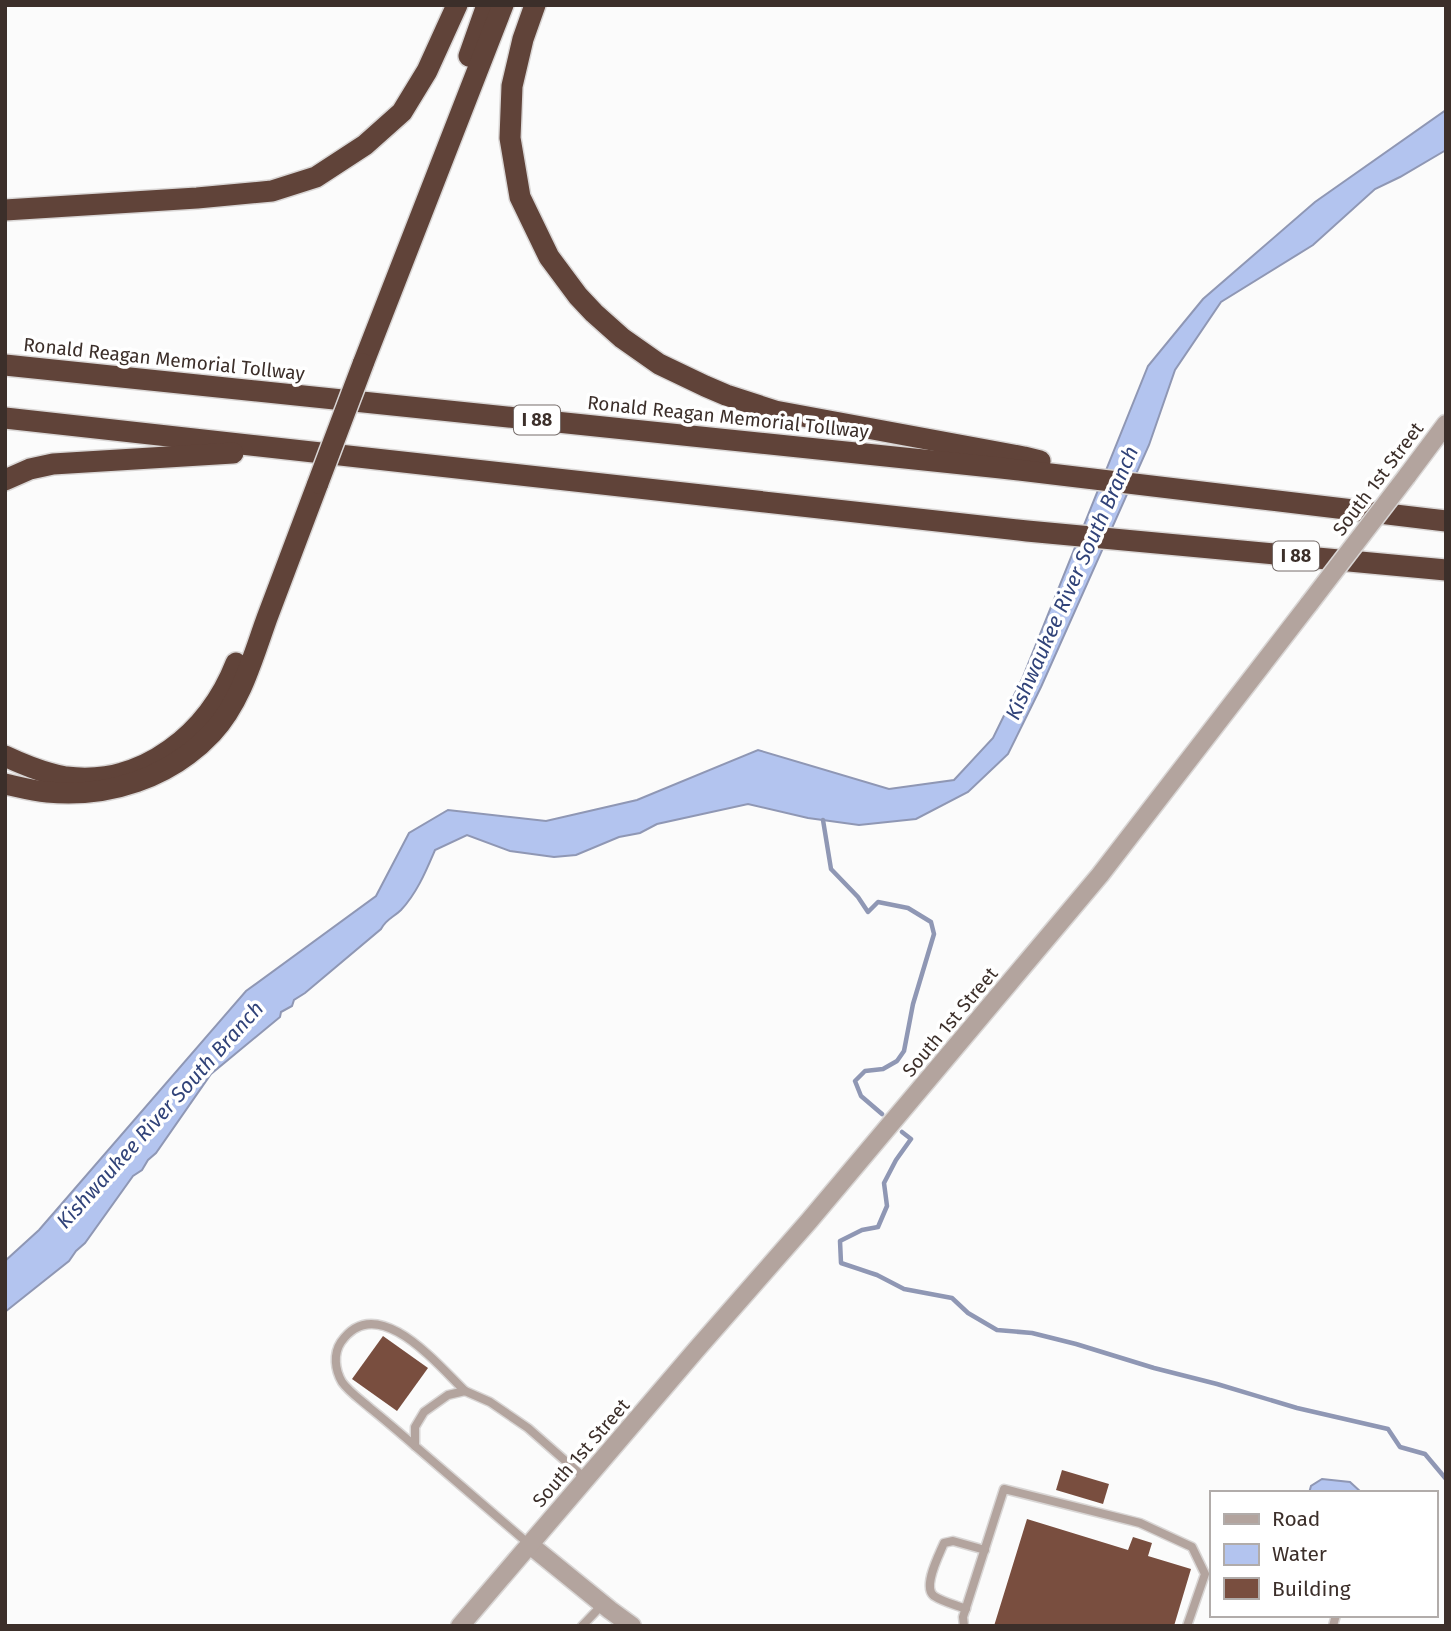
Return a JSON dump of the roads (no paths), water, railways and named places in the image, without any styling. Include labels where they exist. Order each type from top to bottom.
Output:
[{"type":"highway","points":[[5,211],[272,191],[316,177],[365,145],[402,111],[427,71],[457,5]]},
{"type":"highway","points":[[358,365],[487,5]]},
{"type":"highway","points":[[5,756],[65,777],[103,777],[146,765],[182,742],[211,711],[233,671],[312,482],[503,5]]},
{"type":"highway","points":[[535,5],[523,39],[512,86],[510,138],[520,197],[549,257],[578,296],[622,338],[659,364],[716,390],[775,411],[1024,457],[1070,473],[1113,481],[1446,521]]},
{"type":"highway","name":"Ronald Reagan Memorial Tollway","points":[[5,365],[1070,473]]},
{"type":"highway","name":"I 88","points":[[5,418],[1027,531],[1446,570]]},
{"type":"highway","points":[[5,480],[30,469],[53,464],[288,449]]},
{"type":"highway","points":[[5,783],[47,792],[99,792],[136,783],[179,762],[213,732],[234,701],[244,679],[312,482]]},
{"type":"street","name":"South 1st Street","points":[[460,1626],[809,1221],[1100,875],[1446,424]]},
{"type":"street","points":[[530,1545],[632,1626]]},
{"type":"lane","points":[[530,1545],[343,1383],[336,1366],[337,1348],[346,1335],[358,1326],[377,1324],[403,1334],[465,1391],[490,1402],[528,1428],[586,1479]]},
{"type":"lane","points":[[415,1446],[415,1427],[424,1412],[448,1395],[465,1391]]},
{"type":"lane","points":[[964,1626],[965,1609],[1004,1489],[1140,1522],[1192,1546],[1205,1574],[1187,1626]]},
{"type":"lane","points":[[965,1609],[933,1595],[929,1590],[930,1581],[944,1544],[953,1541],[985,1550]]},
{"type":"lane","points":[[582,1626],[603,1604]]},
{"type":"water","name":"Kishwaukee River South Branch","points":[[1446,110],[1446,150],[1375,189],[1313,245],[1221,302],[1175,370],[1149,445],[1041,687],[1008,754],[968,792],[916,819],[859,825],[808,818],[748,804],[657,824],[640,833],[619,837],[576,855],[554,857],[510,851],[467,835],[435,850],[425,874],[401,910],[211,1074],[156,1153],[142,1170],[133,1176],[85,1243],[69,1261],[5,1312],[5,1261],[39,1230],[246,991],[376,896],[409,833],[448,810],[546,821],[637,800],[758,750],[889,789],[954,780],[993,738],[1022,679],[1148,366],[1203,299],[1315,202]]},
{"type":"water","points":[[1322,1479],[1350,1482],[1360,1491],[1310,1491],[1311,1486]]},
{"type":"waterway","points":[[823,820],[831,869],[858,897],[868,912],[878,902],[908,908],[931,922],[934,934],[913,1004],[904,1051],[897,1061],[883,1069],[865,1071],[855,1081],[861,1096],[882,1114]]},
{"type":"waterway","points":[[902,1132],[911,1139],[884,1183],[887,1206],[878,1227],[862,1230],[840,1241],[841,1263],[877,1275],[904,1289],[952,1298],[968,1313],[997,1330],[1032,1333],[1076,1344],[1297,1408],[1388,1429],[1400,1447],[1425,1454],[1446,1479]]}]
